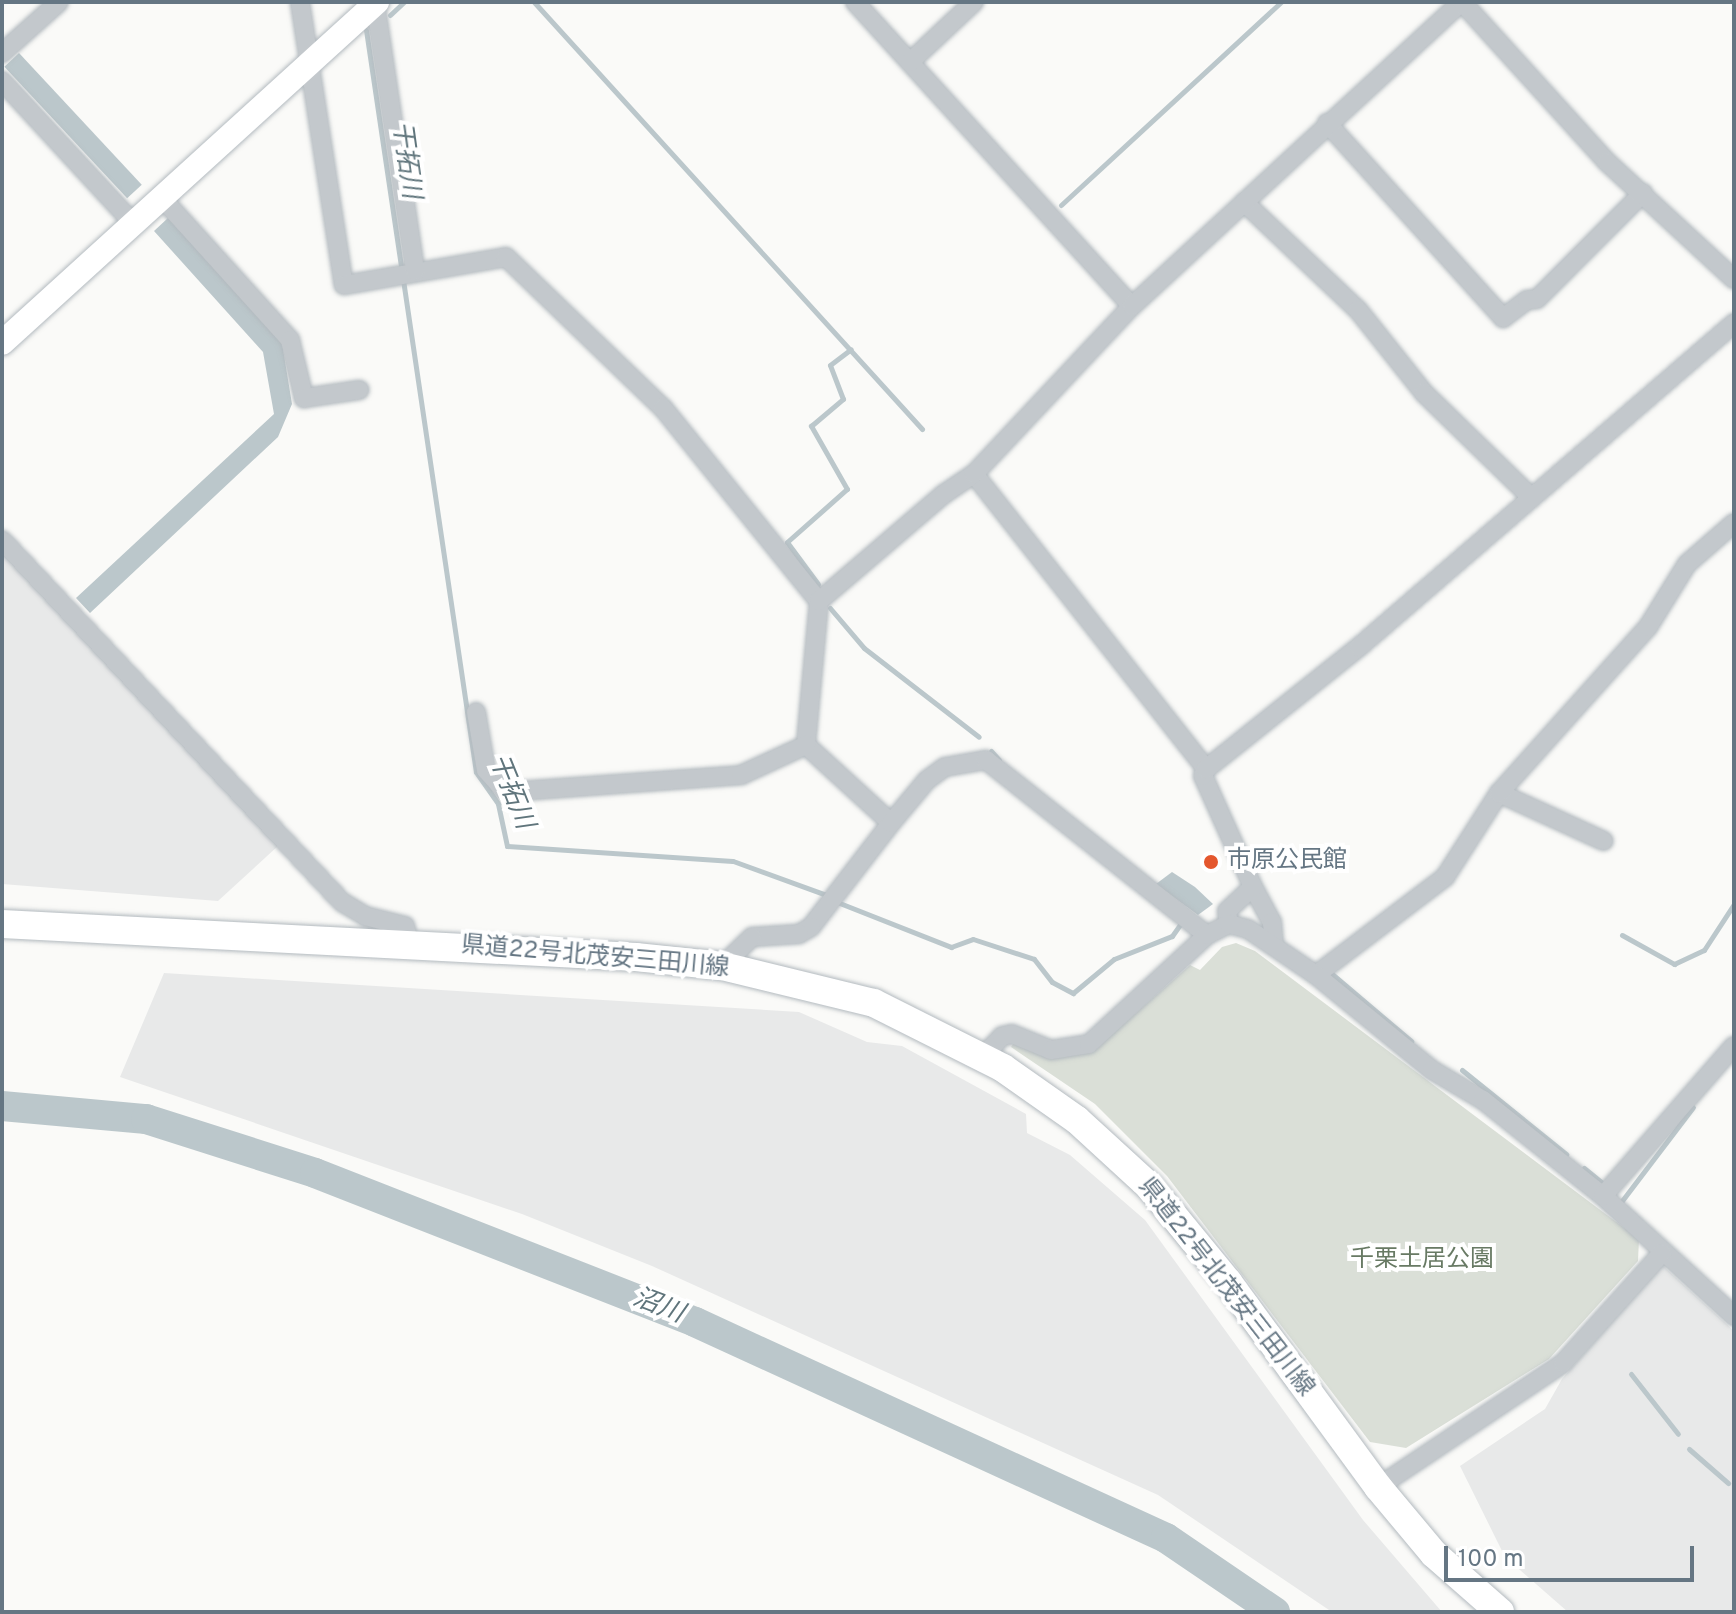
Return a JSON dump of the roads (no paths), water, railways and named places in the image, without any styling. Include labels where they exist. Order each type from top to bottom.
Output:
[{"type":"main road","name":"県道22号北茂安三田川線","points":[[2,924],[722,966],[874,1003],[982,1057],[1077,1120],[1150,1187],[1228,1282],[1378,1487],[1434,1554],[1500,1612]]},
{"type":"street","points":[[2,53],[59,2]]},
{"type":"street","points":[[300,2],[344,285],[506,257],[663,408],[819,601],[806,745]]},
{"type":"street","points":[[2,343],[376,2]]},
{"type":"street","points":[[376,2],[406,273]]},
{"type":"street","points":[[855,2],[1132,306]]},
{"type":"street","points":[[910,62],[974,2]]},
{"type":"street","points":[[819,601],[974,474],[1132,306],[1327,123],[1462,2],[1607,162],[1734,279]]},
{"type":"street","points":[[2,81],[133,223]]},
{"type":"street","points":[[1327,123],[1503,318],[1527,300],[1537,299],[1643,193]]},
{"type":"street","points":[[161,197],[290,340],[304,398],[359,390]]},
{"type":"street","points":[[1244,202],[1358,310],[1424,393],[1530,496]]},
{"type":"street","points":[[1274,943],[1272,922],[1203,776],[1206,769],[1359,647],[1530,496],[1734,323]]},
{"type":"street","points":[[974,474],[1206,769]]},
{"type":"street","points":[[1316,975],[1445,877],[1499,793],[1648,627],[1687,564],[1734,523]]},
{"type":"street","points":[[2,540],[342,902],[365,916],[405,926],[410,946]]},
{"type":"street","points":[[476,712],[486,770],[506,792],[741,775],[806,745]]},
{"type":"street","points":[[806,745],[891,823]]},
{"type":"street","points":[[722,966],[752,937],[799,934],[811,927],[927,780],[945,767],[986,760],[1207,935]]},
{"type":"street","points":[[1499,793],[1604,841]]},
{"type":"street","points":[[1229,924],[1227,911],[1253,887]]},
{"type":"street","points":[[982,1057],[1002,1036],[1012,1034],[1051,1050],[1089,1044],[1207,935],[1229,924],[1274,943],[1432,1070],[1483,1100],[1603,1196],[1734,1316]]},
{"type":"street","points":[[1603,1196],[1734,1046]]},
{"type":"street","points":[[1378,1487],[1563,1363],[1662,1253]]},
{"type":"waterway","points":[[390,15],[404,2]]},
{"type":"waterway","points":[[534,2],[922,429]]},
{"type":"waterway","points":[[1061,205],[1281,2]]},
{"type":"waterway","name":"干拓川","points":[[366,30],[476,772],[498,804],[507,846],[733,861],[829,896]]},
{"type":"waterway","points":[[818,584],[787,542],[847,489],[811,426],[843,399],[830,365],[851,349]]},
{"type":"waterway","points":[[830,608],[864,648],[979,737]]},
{"type":"waterway","points":[[991,751],[999,760]]},
{"type":"waterway","name":"干拓川","points":[[837,902],[951,947],[973,939],[1034,959],[1052,982],[1073,993],[1114,959],[1172,936],[1181,923]]},
{"type":"waterway","points":[[1622,935],[1674,964],[1704,950],[1734,904]]},
{"type":"waterway","points":[[1332,974],[1411,1041]]},
{"type":"waterway","points":[[1462,1070],[1566,1154]]},
{"type":"waterway","name":"沼川","points":[[2,1106],[146,1119],[315,1173],[695,1322],[1166,1538],[1275,1612]]},
{"type":"waterway","points":[[1621,1202],[1693,1107]]},
{"type":"waterway","points":[[1584,1168],[1601,1182]]},
{"type":"waterway","points":[[1631,1374],[1678,1434]]},
{"type":"waterway","points":[[1689,1449],[1728,1483]]},
{"type":"place","name":"市原公民館","points":[[1211,862]]},
{"type":"park label","name":"千栗土居公園","points":[[1422,1261]]}]
